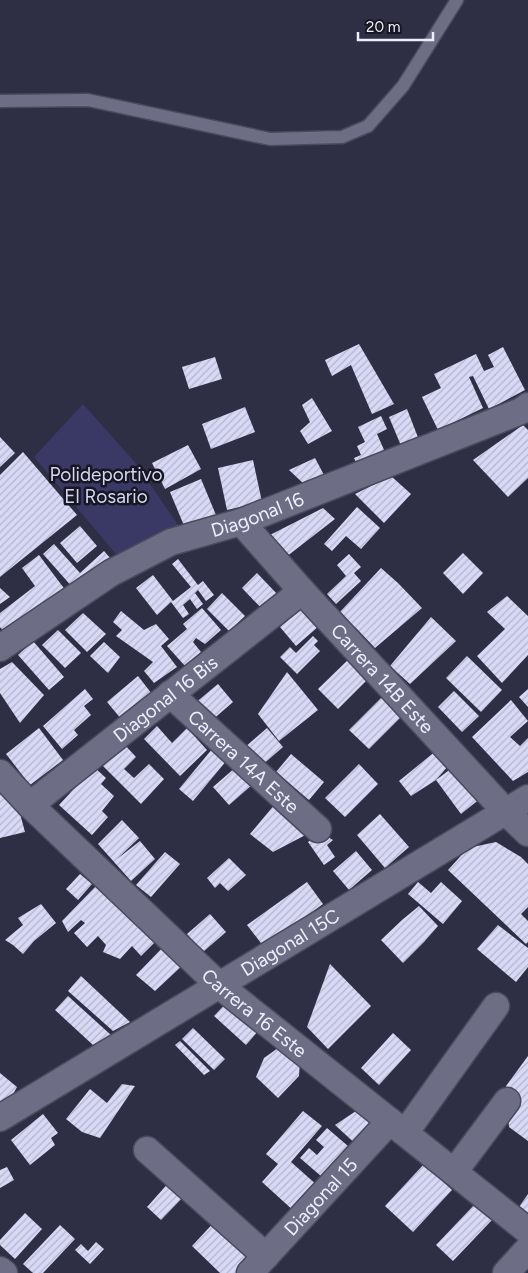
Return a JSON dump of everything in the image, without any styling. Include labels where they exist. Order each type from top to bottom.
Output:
[{"type":"street","name":"Diagonal 16","points":[[0,648],[120,568],[170,542],[241,522],[526,412]]},
{"type":"street","name":"Carrera 14B Este","points":[[241,522],[302,591],[506,812],[528,833]]},
{"type":"street","name":"Diagonal 16 Bis","points":[[30,804],[302,591]]},
{"type":"street","name":"Carrera 14A Este","points":[[170,694],[318,830]]},
{"type":"street","name":"Carrera 16 Este","points":[[0,773],[220,986],[528,1231]]},
{"type":"street","name":"Diagonal 15C","points":[[0,1118],[528,798]]},
{"type":"street","name":"Diagonal 15","points":[[258,1264],[398,1127],[496,1006]]},
{"type":"street","points":[[454,1172],[507,1101]]},
{"type":"street","points":[[147,1150],[258,1264]]},
{"type":"street","points":[[506,1273],[528,1249]]},
{"type":"street","points":[[0,1270],[4,1273]]},
{"type":"lane","points":[[0,100],[88,100],[270,139],[342,137],[368,126],[403,86],[457,0]]},
{"type":"green space","name":"Polideportivo El Rosario","points":[[83,404],[134,461],[181,529],[121,560],[34,457]]},
{"type":"building","points":[[359,344],[394,404],[372,414],[351,365],[332,376],[325,360]]},
{"type":"building","points":[[503,347],[525,390],[489,409],[473,376],[469,377],[483,408],[438,430],[422,397],[441,388],[434,374],[476,354],[484,371],[494,367],[488,355]]},
{"type":"building","points":[[215,357],[222,379],[189,389],[182,367]]},
{"type":"building","points":[[312,398],[332,431],[308,444],[300,431],[310,422],[302,405]]},
{"type":"building","points":[[245,407],[255,432],[211,449],[202,424]]},
{"type":"building","points":[[407,409],[419,440],[402,448],[389,417]]},
{"type":"building","points":[[381,416],[387,429],[377,434],[385,452],[357,464],[354,458],[361,455],[357,446],[365,442],[358,427]]},
{"type":"building","points":[[523,425],[528,430],[528,478],[508,497],[473,460]]},
{"type":"building","points":[[0,437],[15,453],[0,467]]},
{"type":"building","points":[[188,445],[201,469],[165,489],[152,463]]},
{"type":"building","points":[[23,452],[77,515],[0,577],[0,475]]},
{"type":"building","points":[[315,458],[324,475],[304,484],[289,470]]},
{"type":"building","points":[[253,460],[262,502],[227,510],[218,468]]},
{"type":"building","points":[[391,476],[411,494],[384,523],[355,494]]},
{"type":"building","points":[[201,479],[216,515],[185,528],[170,492]]},
{"type":"building","points":[[357,507],[380,528],[361,549],[346,536],[332,551],[324,544]]},
{"type":"building","points":[[323,508],[335,519],[286,557],[268,536]]},
{"type":"building","points":[[80,526],[97,546],[77,563],[60,543]]},
{"type":"building","points":[[54,544],[80,573],[104,551],[118,567],[74,589],[43,554]]},
{"type":"building","points":[[463,553],[483,573],[463,594],[443,573]]},
{"type":"building","points":[[349,554],[361,567],[354,573],[361,581],[336,604],[327,594],[346,576],[337,565]]},
{"type":"building","points":[[39,555],[66,591],[8,637],[0,627],[0,613],[35,586],[22,568]]},
{"type":"building","points":[[178,559],[198,585],[203,581],[214,595],[206,601],[198,590],[195,593],[203,604],[197,609],[190,599],[183,605],[189,614],[183,618],[171,602],[157,615],[136,588],[153,575],[173,601],[191,587],[172,564]]},
{"type":"building","points":[[381,568],[422,608],[375,648],[339,613]]},
{"type":"building","points":[[257,573],[279,596],[264,611],[242,588]]},
{"type":"building","points":[[0,588],[10,597],[0,604]]},
{"type":"building","points":[[222,593],[245,616],[229,631],[207,609]]},
{"type":"building","points":[[507,596],[528,616],[528,655],[502,683],[477,656],[505,629],[487,612]]},
{"type":"building","points":[[303,607],[319,626],[296,646],[280,627]]},
{"type":"building","points":[[202,608],[221,630],[205,644],[196,638],[193,642],[201,652],[185,666],[167,646],[187,629],[183,624]]},
{"type":"building","points":[[121,611],[144,630],[156,624],[169,639],[161,646],[177,667],[154,683],[144,671],[153,662],[116,636],[122,630],[113,622]]},
{"type":"building","points":[[83,613],[106,634],[87,652],[65,630]]},
{"type":"building","points":[[431,617],[456,641],[410,684],[390,666]]},
{"type":"building","points":[[58,630],[81,653],[65,668],[42,645]]},
{"type":"building","points":[[313,636],[318,641],[314,645],[320,651],[297,674],[280,657],[290,647],[296,653]]},
{"type":"building","points":[[33,641],[64,677],[49,690],[18,655]]},
{"type":"building","points":[[104,642],[120,657],[108,673],[90,656]]},
{"type":"building","points":[[352,656],[372,675],[338,709],[318,689]]},
{"type":"building","points":[[467,656],[502,690],[481,712],[446,678]]},
{"type":"building","points":[[12,662],[44,695],[20,723],[0,693],[0,669]]},
{"type":"building","points":[[287,672],[318,710],[279,741],[258,714]]},
{"type":"building","points":[[138,676],[152,694],[122,720],[107,702]]},
{"type":"building","points":[[218,684],[233,702],[210,722],[194,704]]},
{"type":"building","points":[[85,689],[93,699],[84,706],[91,715],[74,730],[78,735],[62,749],[43,726]]},
{"type":"building","points":[[528,689],[528,707],[519,697]]},
{"type":"building","points":[[454,691],[479,716],[462,732],[438,707]]},
{"type":"building","points":[[383,696],[402,716],[369,749],[349,730]]},
{"type":"building","points":[[511,700],[528,721],[510,737],[520,746],[528,738],[528,772],[513,781],[472,737]]},
{"type":"building","points":[[157,726],[172,743],[187,728],[207,750],[180,776],[144,739]]},
{"type":"building","points":[[39,728],[63,760],[30,785],[6,754]]},
{"type":"building","points":[[267,728],[283,747],[260,767],[244,748]]},
{"type":"building","points":[[124,744],[136,757],[124,769],[134,778],[149,764],[164,779],[141,804],[103,766]]},
{"type":"building","points":[[213,748],[227,760],[193,801],[179,789]]},
{"type":"building","points":[[437,750],[449,765],[436,780],[411,796],[399,781]]},
{"type":"building","points":[[291,754],[324,782],[309,800],[276,772]]},
{"type":"building","points":[[359,764],[378,784],[345,817],[325,798]]},
{"type":"building","points":[[456,765],[481,798],[461,814],[436,780]]},
{"type":"building","points":[[94,767],[106,778],[101,784],[114,796],[102,811],[108,817],[92,835],[59,805]]},
{"type":"building","points":[[236,767],[252,785],[229,805],[213,787]]},
{"type":"building","points":[[0,792],[19,810],[25,832],[0,838]]},
{"type":"building","points":[[280,798],[317,829],[273,852],[250,834]]},
{"type":"building","points":[[380,814],[409,847],[385,868],[357,835]]},
{"type":"building","points":[[122,820],[139,838],[117,859],[140,841],[155,859],[131,881],[98,844]]},
{"type":"building","points":[[321,833],[333,840],[327,845],[335,857],[324,865],[308,842]]},
{"type":"building","points":[[496,842],[521,857],[528,864],[528,907],[521,914],[528,921],[528,942],[526,944],[448,870],[468,848]]},
{"type":"building","points":[[356,851],[372,870],[349,890],[333,871]]},
{"type":"building","points":[[165,852],[180,864],[151,897],[136,885]]},
{"type":"building","points":[[229,858],[246,875],[228,891],[220,883],[215,888],[207,878]]},
{"type":"building","points":[[80,874],[92,884],[78,900],[66,889]]},
{"type":"building","points":[[307,882],[323,904],[264,947],[247,925]]},
{"type":"building","points":[[418,882],[431,893],[441,882],[462,901],[443,924],[408,894]]},
{"type":"building","points":[[96,886],[155,942],[141,956],[132,946],[120,959],[103,952],[106,945],[98,936],[87,947],[74,933],[85,923],[81,920],[68,932],[62,921]]},
{"type":"building","points":[[41,904],[56,923],[34,941],[23,954],[5,940],[23,925],[18,918]]},
{"type":"building","points":[[419,906],[438,926],[403,963],[381,940]]},
{"type":"building","points":[[210,914],[226,932],[203,952],[187,934]]},
{"type":"building","points":[[498,925],[528,948],[528,967],[516,982],[477,949]]},
{"type":"building","points":[[166,944],[185,963],[155,991],[136,975]]},
{"type":"building","points":[[330,964],[371,1006],[328,1049],[307,1027]]},
{"type":"building","points":[[81,976],[130,1022],[113,1031],[68,991]]},
{"type":"building","points":[[68,996],[111,1035],[93,1045],[55,1010]]},
{"type":"building","points":[[229,1000],[260,1029],[246,1045],[214,1016]]},
{"type":"building","points":[[193,1028],[225,1059],[214,1070],[182,1039]]},
{"type":"building","points":[[393,1033],[411,1050],[379,1085],[361,1068]]},
{"type":"building","points":[[180,1041],[210,1071],[204,1075],[175,1045]]},
{"type":"building","points":[[278,1048],[300,1061],[299,1076],[278,1098],[256,1077],[264,1058]]},
{"type":"building","points":[[528,1056],[528,1141],[509,1127],[506,1086]]},
{"type":"building","points":[[0,1073],[17,1087],[8,1103],[0,1107]]},
{"type":"building","points":[[122,1084],[135,1086],[100,1138],[82,1132],[66,1119],[90,1089],[107,1103]]},
{"type":"building","points":[[359,1109],[378,1126],[359,1147],[335,1125]]},
{"type":"building","points":[[303,1111],[322,1126],[291,1162],[318,1186],[295,1212],[262,1182],[278,1164],[266,1154]]},
{"type":"building","points":[[43,1114],[58,1133],[51,1138],[55,1145],[30,1165],[11,1140]]},
{"type":"building","points":[[327,1128],[355,1152],[329,1183],[300,1158],[309,1148],[317,1155],[324,1147],[316,1140]]},
{"type":"building","points":[[424,1164],[452,1190],[413,1232],[385,1206]]},
{"type":"building","points":[[7,1167],[14,1180],[0,1188],[0,1170]]},
{"type":"building","points":[[172,1179],[187,1193],[161,1220],[147,1207]]},
{"type":"building","points":[[528,1194],[528,1215],[519,1207]]},
{"type":"building","points":[[475,1204],[492,1220],[453,1261],[436,1245]]},
{"type":"building","points":[[25,1213],[42,1229],[15,1259],[0,1245],[0,1240]]},
{"type":"building","points":[[219,1217],[260,1255],[243,1273],[220,1273],[192,1246]]},
{"type":"building","points":[[60,1225],[75,1239],[43,1273],[33,1273],[23,1264]]},
{"type":"building","points":[[96,1242],[104,1249],[90,1264],[75,1250],[81,1244],[88,1251]]}]
